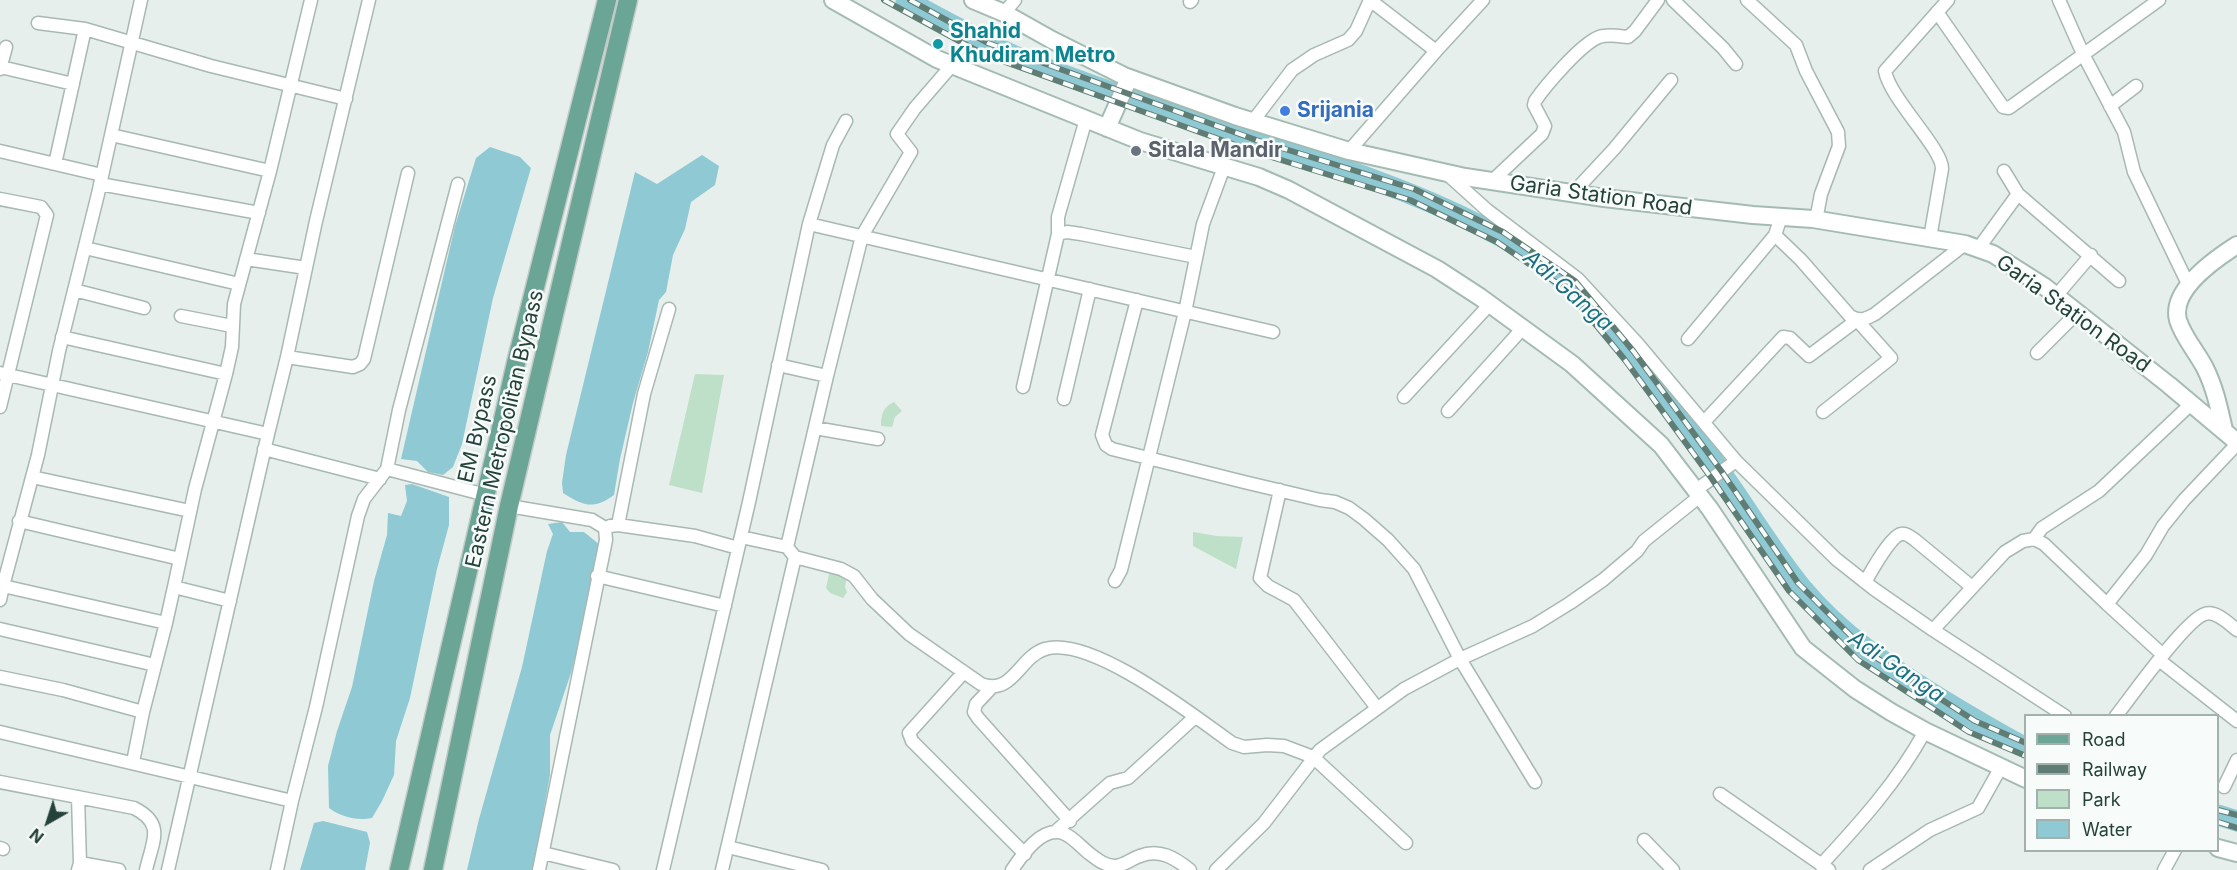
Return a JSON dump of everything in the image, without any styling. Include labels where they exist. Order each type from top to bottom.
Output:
[{"type":"main road","name":"EM Bypass","points":[[399,870],[536,281],[607,0]]},
{"type":"main road","name":"Eastern Metropolitan Bypass","points":[[434,870],[509,506],[628,0]]},
{"type":"street","points":[[0,600],[32,477],[62,337],[85,248],[141,0]]},
{"type":"street","points":[[133,762],[190,511],[232,347],[234,304],[292,85],[310,0]]},
{"type":"street","points":[[168,870],[369,0]]},
{"type":"street","points":[[833,0],[937,59],[1140,141],[1259,177],[1337,214],[1437,268],[1524,328],[1589,378],[1661,445],[1698,493],[1803,648],[1855,689],[1924,731],[2024,778]]},
{"type":"street","name":"Garia Station Road","points":[[973,0],[1004,13],[1052,40],[1129,78],[1253,122],[1349,151],[1492,181],[1630,202],[1816,220],[1972,246],[1993,254],[2024,273],[2078,312],[2237,443]]},
{"type":"street","points":[[1004,13],[1016,0]]},
{"type":"street","points":[[1253,122],[1292,70],[1314,55],[1348,40],[1356,31],[1370,0],[1436,51]]},
{"type":"street","points":[[1349,151],[1483,0]]},
{"type":"street","name":"Garia Station Road","points":[[1492,181],[1542,134],[1545,126],[1534,105],[1535,101],[1566,64],[1594,39],[1611,35],[1628,37],[1658,0]]},
{"type":"street","points":[[1673,0],[1723,48],[1736,64]]},
{"type":"street","points":[[1747,0],[1796,45],[1806,71],[1838,132],[1839,146],[1821,194],[1816,220]]},
{"type":"street","points":[[1930,238],[1942,169],[1941,160],[1911,118],[1885,70],[1948,0]]},
{"type":"street","points":[[2059,0],[2083,54],[2124,132],[2134,172],[2188,284]]},
{"type":"street","points":[[1937,12],[2003,107],[2012,108],[2159,0]]},
{"type":"street","points":[[38,22],[85,29],[211,66],[346,99]]},
{"type":"street","points":[[55,164],[85,29]]},
{"type":"street","points":[[6,47],[0,68],[73,84]]},
{"type":"street","points":[[787,547],[862,236],[910,152],[897,136],[898,130],[953,64]]},
{"type":"street","points":[[1107,128],[1129,78]]},
{"type":"street","points":[[1573,193],[1614,149],[1671,80]]},
{"type":"street","points":[[2110,106],[2136,86]]},
{"type":"street","points":[[1023,387],[1058,234],[1058,217],[1086,119]]},
{"type":"street","points":[[663,870],[740,542],[809,224],[833,145],[846,121]]},
{"type":"street","points":[[111,135],[270,171]]},
{"type":"street","points":[[0,151],[55,164],[101,179],[259,213]]},
{"type":"street","points":[[1115,581],[1121,570],[1150,457],[1185,312],[1203,224],[1224,167]]},
{"type":"street","points":[[1443,171],[1487,210],[1578,279],[1638,344],[1736,461],[1836,559],[1933,630],[2062,714]]},
{"type":"street","points":[[2004,171],[2018,194],[2119,281]]},
{"type":"street","points":[[287,357],[353,367],[364,359],[408,172]]},
{"type":"street","points":[[277,870],[358,516],[364,499],[384,474],[458,184]]},
{"type":"street","points":[[1704,422],[1783,337],[1791,339],[1809,356],[1857,320],[1863,320],[1875,314],[1972,246],[2018,194]]},
{"type":"street","points":[[0,199],[41,207],[47,215],[5,374],[0,407]]},
{"type":"street","points":[[1688,339],[1775,235],[1781,217]]},
{"type":"street","points":[[809,224],[1273,332]]},
{"type":"street","points":[[1058,234],[1068,232],[1081,234],[1197,257]]},
{"type":"street","points":[[1775,235],[1891,358],[1823,412]]},
{"type":"street","points":[[2224,430],[2217,394],[2205,367],[2178,321],[2178,302],[2188,284],[2237,245]]},
{"type":"street","points":[[85,248],[239,284]]},
{"type":"street","points":[[2056,296],[2091,255]]},
{"type":"street","points":[[246,259],[306,268]]},
{"type":"street","points":[[74,290],[144,308]]},
{"type":"street","points":[[1065,399],[1090,290]]},
{"type":"street","points":[[1137,300],[1102,435],[1103,441],[1112,449],[1335,502],[1349,508],[1388,540],[1414,568],[1460,659],[1535,782]]},
{"type":"street","points":[[1404,397],[1490,304]]},
{"type":"street","points":[[618,525],[644,394],[669,309]]},
{"type":"street","points":[[2037,353],[2078,312]]},
{"type":"street","points":[[181,316],[232,326]]},
{"type":"street","points":[[1448,411],[1524,328]]},
{"type":"street","points":[[62,337],[226,374]]},
{"type":"street","points":[[778,365],[827,376]]},
{"type":"street","points":[[5,374],[268,434]]},
{"type":"street","points":[[1933,630],[2005,552],[2034,539],[2042,528],[2099,491],[2191,404]]},
{"type":"street","points":[[815,428],[878,439]]},
{"type":"street","points":[[2107,604],[2146,555],[2163,526],[2237,443]]},
{"type":"street","points":[[264,449],[486,495]]},
{"type":"street","points":[[1216,870],[1264,823],[1287,796],[1313,757],[1404,689],[1460,659],[1533,626],[1603,580],[1736,461]]},
{"type":"street","points":[[32,477],[190,511]]},
{"type":"street","points":[[1280,490],[1260,578],[1268,586],[1294,600],[1377,708]]},
{"type":"street","points":[[509,506],[592,520],[605,528],[618,525],[787,547],[795,557],[841,569],[854,576],[872,599],[909,634],[981,684],[991,688],[1010,679],[1037,653],[1045,649],[1071,650],[1113,665],[1159,690],[1232,743],[1244,747],[1284,746],[1313,757],[1406,843]]},
{"type":"street","points":[[19,521],[180,559]]},
{"type":"street","points":[[539,870],[606,540],[605,528]]},
{"type":"street","points":[[1865,582],[1893,540],[1900,534],[1904,534],[1915,540],[1972,587]]},
{"type":"street","points":[[2034,539],[2044,544],[2161,658],[2237,721]]},
{"type":"street","points":[[722,870],[795,557]]},
{"type":"street","points":[[597,576],[725,606]]},
{"type":"street","points":[[3,586],[166,623]]},
{"type":"street","points":[[174,587],[230,601]]},
{"type":"street","points":[[2118,714],[2161,658],[2196,619],[2206,613],[2214,614],[2237,630]]},
{"type":"street","points":[[0,629],[155,665]]},
{"type":"street","points":[[964,672],[909,733],[912,741],[1025,854]]},
{"type":"street","points":[[0,677],[63,690],[143,712]]},
{"type":"street","points":[[991,688],[976,704],[974,712],[1070,821]]},
{"type":"street","points":[[1055,832],[1110,783],[1128,778],[1195,717]]},
{"type":"street","points":[[1720,794],[1825,868],[1911,757],[1924,731]]},
{"type":"street","points":[[0,732],[292,801]]},
{"type":"street","points":[[2237,760],[2221,786],[2237,791]]},
{"type":"street","points":[[1870,870],[1930,830],[1978,808],[2001,767]]},
{"type":"street","points":[[0,782],[134,808],[146,814],[153,823],[154,832],[146,870]]},
{"type":"street","points":[[78,797],[79,867],[119,870]]},
{"type":"street","points":[[1012,870],[1047,833],[1055,832],[1065,834],[1101,863],[1113,866],[1123,865],[1140,855],[1164,853],[1190,870]]},
{"type":"street","points":[[1644,840],[1673,870]]},
{"type":"street","points":[[728,847],[822,870]]},
{"type":"street","points":[[2219,848],[2237,853]]},
{"type":"street","points":[[2164,870],[2174,852]]},
{"type":"street","points":[[543,853],[613,870]]},
{"type":"green space","points":[[695,374],[724,375],[702,493],[669,485]]},
{"type":"green space","points":[[894,402],[902,411],[895,417],[892,427],[881,426],[883,411]]},
{"type":"green space","points":[[1193,532],[1243,537],[1236,569],[1193,546]]},
{"type":"green space","points":[[830,570],[847,575],[845,587],[847,592],[843,598],[830,593],[826,588]]},
{"type":"water","points":[[490,147],[520,157],[531,168],[493,298],[462,444],[453,467],[443,475],[428,472],[417,461],[401,459],[455,226],[476,158]]},
{"type":"water","points":[[702,155],[719,166],[715,185],[691,202],[685,229],[673,255],[666,292],[659,300],[648,352],[633,403],[614,495],[594,504],[577,501],[563,493],[566,455],[635,172],[657,184]]},
{"type":"water","points":[[412,484],[449,497],[449,525],[437,569],[410,698],[396,741],[394,775],[372,818],[349,818],[329,808],[328,766],[352,687],[374,581],[387,535],[388,513],[401,516],[407,501],[405,485]]},
{"type":"water","points":[[562,522],[570,532],[584,532],[600,545],[571,673],[550,735],[550,775],[533,870],[467,870],[522,667],[547,551],[553,534],[548,524]]},
{"type":"water","points":[[323,821],[367,832],[370,843],[365,870],[300,870],[314,823]]},
{"type":"waterway","name":"Adi Ganga","points":[[906,0],[1017,57],[1108,91],[1400,190],[1455,213],[1527,252],[1570,286],[1622,339],[1691,428],[1783,563],[1801,587],[1832,620],[1866,649],[1903,675],[2024,747]]},
{"type":"waterway","name":"Adi Ganga","points":[[2219,815],[2237,821]]},
{"type":"railway","points":[[884,0],[983,54],[1252,151],[1410,200],[1497,242],[1567,290],[1625,360],[1712,479],[1789,591],[1858,660],[1969,732],[2024,755]]},
{"type":"railway","points":[[910,0],[988,43],[1256,140],[1414,189],[1503,232],[1575,281],[1634,352],[1722,472],[1798,583],[1866,651],[1975,721],[2024,742]]},
{"type":"railway","points":[[2219,810],[2237,815]]},
{"type":"railway","points":[[2219,822],[2237,828]]},
{"type":"place","name":"Shahid Khudiram Metro","points":[[938,44]]},
{"type":"place","name":"Srijania","points":[[1285,111]]},
{"type":"place","name":"Sitala Mandir","points":[[1136,151]]}]
